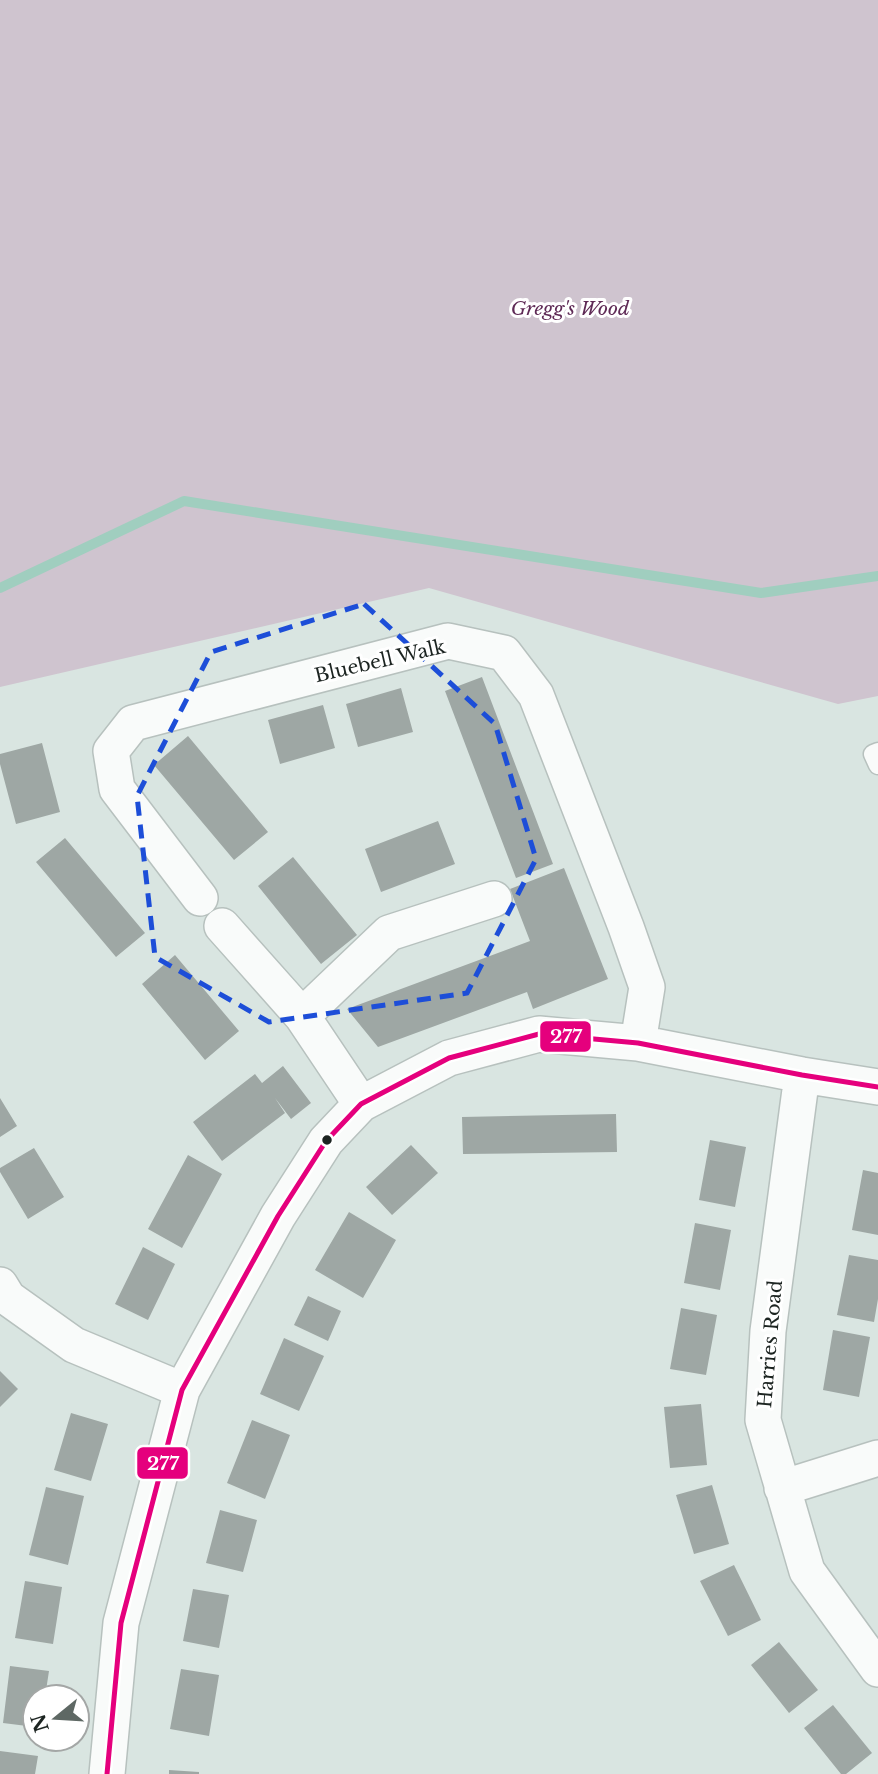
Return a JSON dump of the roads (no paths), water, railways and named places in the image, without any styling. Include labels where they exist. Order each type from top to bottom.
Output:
[{"type":"street","name":"Bluebell Walk","points":[[200,898],[117,789],[111,751],[133,723],[449,642],[504,653],[536,695],[647,987],[638,1044]]},
{"type":"street","points":[[302,1016],[389,933],[494,900]]},
{"type":"street","points":[[222,926],[302,1016],[361,1104]]},
{"type":"street","points":[[107,1774],[121,1623],[182,1390],[278,1216],[326,1141],[361,1104],[449,1058],[538,1034],[638,1044],[878,1087]]},
{"type":"street","name":"Harries Road","points":[[802,1075],[768,1331],[763,1420],[807,1571],[878,1669]]},
{"type":"street","points":[[0,1285],[8,1298],[74,1345],[182,1390]]},
{"type":"street","points":[[782,1488],[878,1458]]},
{"type":"lane","points":[[878,752],[873,754],[878,765]]},
{"type":"waterway","points":[[0,588],[184,501],[761,593],[878,576]]},
{"type":"park label","name":"Gregg's Wood","points":[[570,308]]}]
